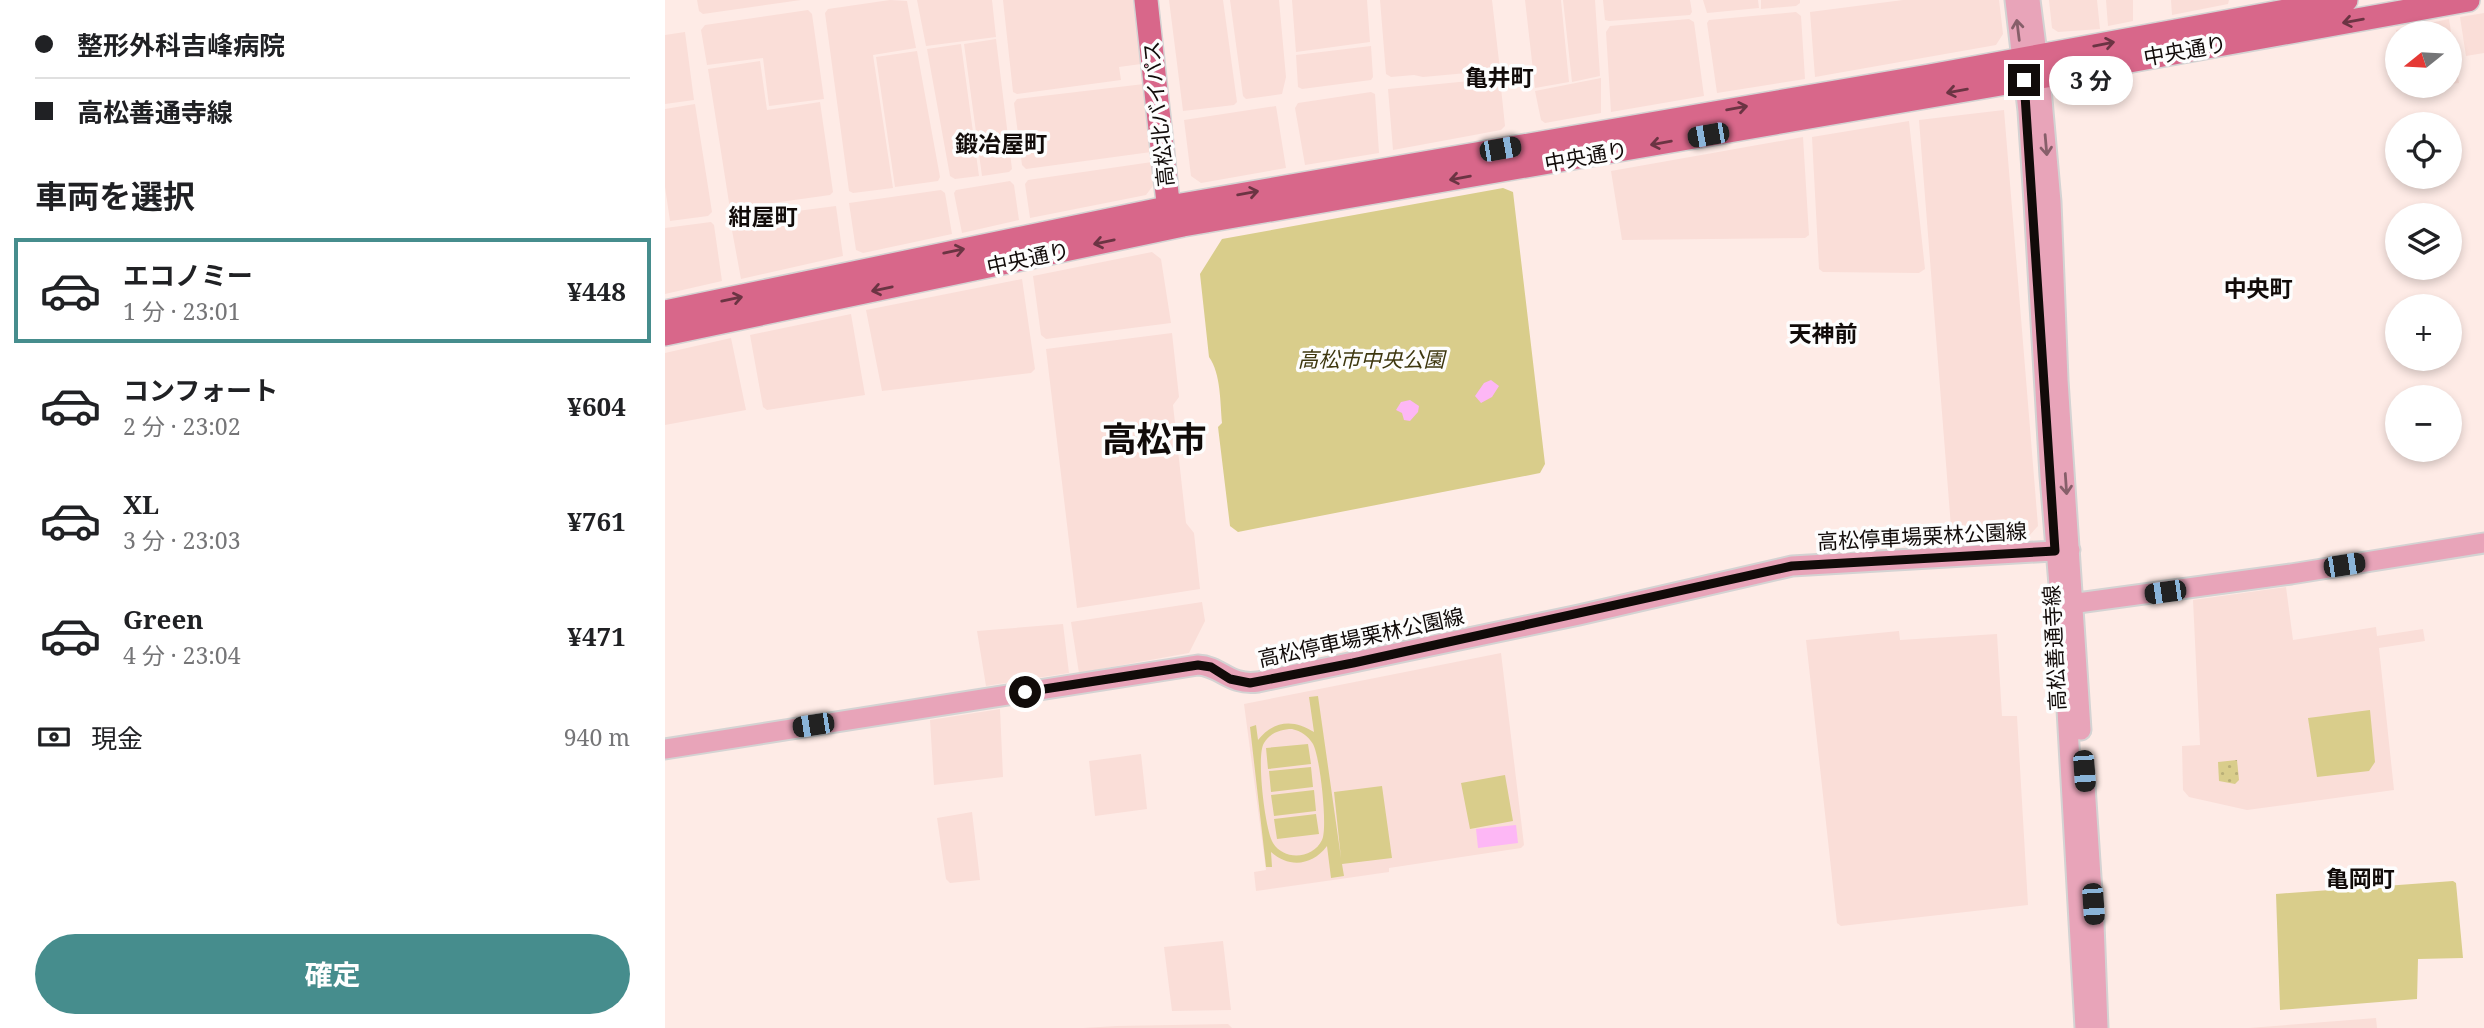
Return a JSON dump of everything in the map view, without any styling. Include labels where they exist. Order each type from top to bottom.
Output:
[{"type":"highway","name":"高松北バイパス","points":[[1146,0],[1176,216]]},
{"type":"highway","name":"高松北バイパス","points":[[1158,0],[1176,216]]},
{"type":"highway","name":"中央通り","points":[[2031,68],[2346,0]]},
{"type":"highway","name":"中央通り","points":[[665,312],[1176,216],[2031,68],[2468,0]]},
{"type":"highway","name":"中央通り","points":[[665,334],[1176,216]]},
{"type":"main road","points":[[2015,0],[2031,68]]},
{"type":"main road","points":[[2030,0],[2031,68]]},
{"type":"main road","name":"高松善通寺線","points":[[2031,68],[2063,551],[2094,923],[2098,1028]]},
{"type":"main road","points":[[2068,605],[2484,543]]},
{"type":"main road","name":"高松停車場栗林公園線","points":[[665,749],[1198,665],[1211,667],[1242,683],[1258,682],[1579,615],[1792,566],[2063,551]]},
{"type":"main road","name":"高松善通寺線","points":[[2068,605],[2085,1028]]},
{"type":"shaded area","points":[[697,0],[801,0],[703,14],[699,11]]},
{"type":"shaded area","points":[[890,0],[907,1],[916,48],[873,55],[893,188],[853,193],[849,191],[825,13],[828,9]]},
{"type":"shaded area","points":[[917,0],[992,0],[996,37],[926,46]]},
{"type":"shaded area","points":[[1003,0],[1133,0],[1141,64],[1119,67],[1121,80],[1017,94],[1013,92]]},
{"type":"shaded area","points":[[1169,0],[1223,0],[1237,102],[1234,105],[1183,111]]},
{"type":"shaded area","points":[[1230,0],[1279,0],[1286,77],[1282,94],[1246,99],[1243,96]]},
{"type":"shaded area","points":[[1292,0],[1367,0],[1370,42],[1296,52]]},
{"type":"shaded area","points":[[1380,0],[1492,0],[1500,70],[1391,77],[1386,74]]},
{"type":"shaded area","points":[[1525,0],[1561,0],[1569,82],[1535,88]]},
{"type":"shaded area","points":[[1563,0],[1595,0],[1600,76],[1572,82]]},
{"type":"shaded area","points":[[1603,0],[1690,0],[1692,12],[1690,15],[1609,21],[1605,20]]},
{"type":"shaded area","points":[[1703,0],[1758,0],[1759,8],[1707,13]]},
{"type":"shaded area","points":[[1761,0],[1800,0],[1800,3],[1796,6],[1761,9]]},
{"type":"shaded area","points":[[1903,0],[1999,0],[2003,34],[1996,45],[1815,77],[1810,12]]},
{"type":"shaded area","points":[[2049,0],[2097,0],[2100,29],[2058,32],[2052,28]]},
{"type":"shaded area","points":[[2106,0],[2133,0],[2133,21],[2108,26]]},
{"type":"shaded area","points":[[2171,0],[2229,0],[2228,4],[2172,15]]},
{"type":"shaded area","points":[[808,10],[812,14],[824,99],[769,106],[763,58],[707,65],[701,30],[705,25]]},
{"type":"shaded area","points":[[1796,12],[1801,16],[1805,79],[1717,93],[1707,23],[1709,20]]},
{"type":"shaded area","points":[[2484,13],[2484,53],[2466,56],[2460,17]]},
{"type":"shaded area","points":[[1689,19],[1694,22],[1704,96],[1611,112],[1606,32],[1610,26]]},
{"type":"shaded area","points":[[685,32],[694,100],[665,104],[665,35]]},
{"type":"shaded area","points":[[996,39],[1012,169],[1009,172],[982,176],[964,44]]},
{"type":"shaded area","points":[[961,44],[979,176],[955,179],[950,176],[927,49]]},
{"type":"shaded area","points":[[1371,46],[1371,80],[1302,89],[1298,87],[1296,55]]},
{"type":"shaded area","points":[[917,51],[940,177],[938,181],[895,187],[876,57]]},
{"type":"shaded area","points":[[760,61],[767,110],[820,102],[833,192],[830,195],[730,209],[708,69]]},
{"type":"shaded area","points":[[1500,78],[1505,126],[1501,130],[1393,150],[1388,89]]},
{"type":"shaded area","points":[[1601,78],[1601,113],[1545,123],[1541,120],[1535,91]]},
{"type":"shaded area","points":[[1144,84],[1151,152],[1026,169],[1022,165],[1014,103],[1017,99]]},
{"type":"shaded area","points":[[1371,92],[1375,94],[1379,153],[1305,165],[1295,108],[1298,103]]},
{"type":"shaded area","points":[[695,104],[712,212],[708,216],[670,221],[665,187],[665,109]]},
{"type":"shaded area","points":[[1276,106],[1286,168],[1201,183],[1191,176],[1184,120]]},
{"type":"shaded area","points":[[2004,110],[2038,526],[2028,537],[1952,540],[1919,120]]},
{"type":"shaded area","points":[[1909,121],[1925,269],[1919,273],[1823,272],[1819,269],[1812,137]]},
{"type":"shaded area","points":[[1803,137],[1809,235],[1805,238],[1622,240],[1611,171]]},
{"type":"shaded area","points":[[1152,162],[1155,183],[1146,195],[1030,218],[1025,184],[1028,180]]},
{"type":"shaded area","points":[[1010,181],[1014,185],[1019,220],[962,233],[954,193],[956,190]]},
{"type":"shaded area","points":[[941,190],[945,193],[952,234],[863,253],[856,250],[849,203]]},
{"type":"shaded area","points":[[836,206],[843,256],[741,279],[731,225],[735,219]]},
{"type":"shaded area","points":[[711,222],[714,225],[722,281],[665,294],[665,228]]},
{"type":"shaded area","points":[[1152,252],[1161,259],[1171,323],[1046,339],[1041,335],[1033,276]]},
{"type":"shaded area","points":[[1022,279],[1035,369],[1031,373],[882,391],[866,310]]},
{"type":"shaded area","points":[[851,314],[865,395],[767,410],[763,407],[750,335]]},
{"type":"shaded area","points":[[1172,333],[1179,397],[1173,405],[1186,523],[1194,533],[1200,589],[1077,608],[1046,349]]},
{"type":"shaded area","points":[[731,338],[746,410],[665,425],[665,353]]},
{"type":"shaded area","points":[[1491,380],[1499,386],[1492,397],[1481,403],[1475,396],[1484,383]]},
{"type":"shaded area","points":[[1410,400],[1419,406],[1418,412],[1410,421],[1404,420],[1402,413],[1396,410],[1401,402]]},
{"type":"shaded area","points":[[2286,587],[2293,640],[2376,627],[2377,636],[2423,629],[2425,641],[2379,648],[2394,790],[2247,810],[2189,797],[2183,790],[2182,746],[2200,745],[2193,600]]},
{"type":"shaded area","points":[[1202,602],[1205,621],[1189,653],[1079,673],[1071,622]]},
{"type":"shaded area","points":[[1063,624],[1069,673],[986,686],[977,631]]},
{"type":"shaded area","points":[[1899,631],[1900,640],[1997,634],[2002,716],[2017,716],[2028,905],[1841,926],[1837,923],[1806,640]]},
{"type":"shaded area","points":[[1501,653],[1524,845],[1521,848],[1389,868],[1389,872],[1256,891],[1254,872],[1266,870],[1244,704]]},
{"type":"shaded area","points":[[1000,709],[1003,777],[934,785],[930,720]]},
{"type":"shaded area","points":[[1141,754],[1147,809],[1095,816],[1089,761]]},
{"type":"shaded area","points":[[972,812],[980,880],[950,883],[946,879],[937,818]]},
{"type":"shaded area","points":[[1516,825],[1518,843],[1478,848],[1476,829]]},
{"type":"shaded area","points":[[1223,941],[1231,1010],[1172,1011],[1164,947]]},
{"type":"shaded area","points":[[2376,1018],[2377,1028],[2249,1028]]},
{"type":"shaded area","points":[[1228,1024],[1232,1028],[1083,1028],[1117,1026]]},
{"type":"green space","name":"高松市中央公園","points":[[1503,188],[1513,192],[1545,464],[1540,473],[1238,532],[1230,526],[1218,427],[1222,423],[1219,388],[1209,357],[1200,274],[1222,239]]},
{"type":"green space","points":[[1318,696],[1341,858],[1334,792],[1382,786],[1392,858],[1342,864],[1344,876],[1331,878],[1327,846],[1314,858],[1300,862],[1285,861],[1271,852],[1272,867],[1266,867],[1250,727],[1256,725],[1258,740],[1271,728],[1284,724],[1299,725],[1314,732],[1309,697]],"holes":[[[1292,729],[1309,739],[1316,751],[1324,822],[1324,833],[1318,846],[1298,855],[1284,853],[1273,843],[1267,824],[1261,776],[1264,743],[1273,734]]]},
{"type":"green space","points":[[2370,710],[2375,762],[2369,771],[2317,777],[2308,718]]},
{"type":"green space","points":[[1308,744],[1311,764],[1268,769],[1266,748]]},
{"type":"green space","points":[[2237,760],[2239,780],[2235,784],[2219,781],[2218,762]]},
{"type":"green space","points":[[1311,767],[1313,787],[1271,792],[1269,771]]},
{"type":"green space","points":[[1505,775],[1513,821],[1470,829],[1461,783]]},
{"type":"green space","points":[[1314,790],[1316,811],[1274,816],[1271,795]]},
{"type":"green space","points":[[1316,814],[1319,834],[1277,839],[1274,819]]},
{"type":"green space","points":[[2453,881],[2456,883],[2463,958],[2418,959],[2417,999],[2280,1010],[2276,894]]},
{"type":"district","name":"亀井町","points":[[1499,77]]},
{"type":"district","name":"鍛冶屋町","points":[[1001,143]]},
{"type":"district","name":"紺屋町","points":[[763,216]]},
{"type":"district","name":"中央町","points":[[2258,288]]},
{"type":"district","name":"天神前","points":[[1823,333]]},
{"type":"district","name":"高松市","points":[[1154,438]]},
{"type":"district","name":"亀岡町","points":[[2360,878]]},
{"type":"route","points":[[1025,692],[1198,665],[1211,667],[1230,679],[1250,683],[1579,615],[1792,566],[2055,551],[2036,226],[2024,80]]}]
